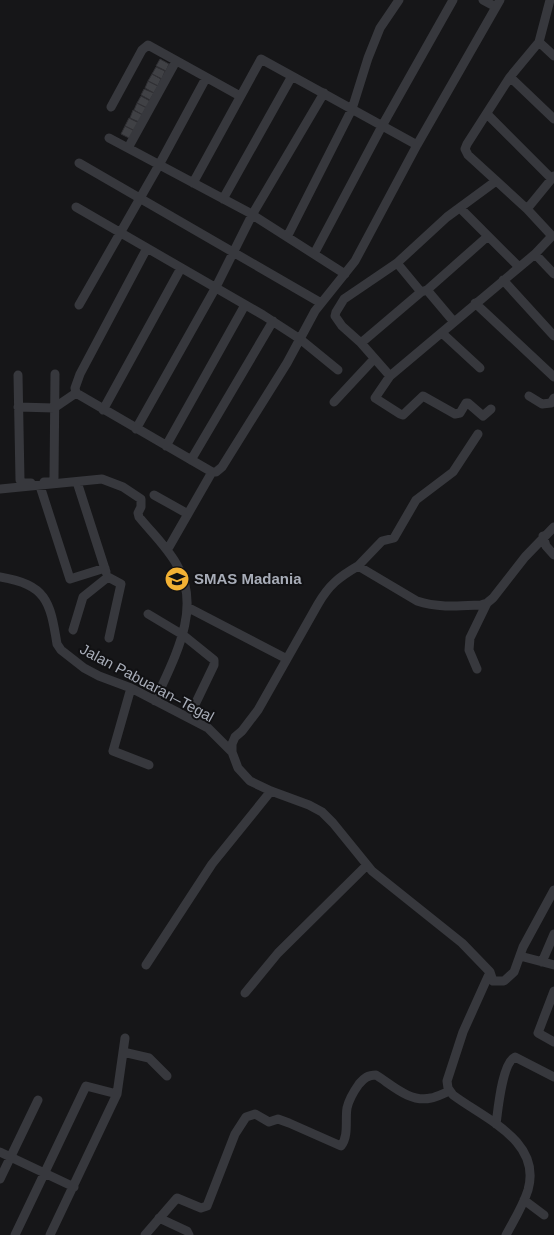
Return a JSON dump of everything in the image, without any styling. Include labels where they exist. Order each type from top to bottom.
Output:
[{"type":"street","points":[[287,237],[352,109],[368,58],[380,28],[398,0]]},
{"type":"street","points":[[314,254],[382,126],[453,0]]},
{"type":"street","points":[[76,393],[212,472],[216,472],[222,467],[321,304],[355,261],[417,145],[498,4],[483,0]]},
{"type":"street","points":[[491,409],[483,416],[468,402],[460,413],[455,414],[423,396],[403,415],[375,398],[390,376],[535,254],[553,234],[468,156],[465,149],[466,144],[510,77],[539,42],[550,0]]},
{"type":"street","points":[[539,42],[554,56]]},
{"type":"street","points":[[111,107],[148,45],[240,96]]},
{"type":"street","points":[[193,183],[260,59],[417,145]]},
{"type":"street","points":[[128,148],[176,61]]},
{"type":"street","points":[[223,199],[292,76]]},
{"type":"street","points":[[510,77],[554,119]]},
{"type":"street","points":[[79,305],[206,78]]},
{"type":"street","points":[[136,429],[216,287],[252,215],[324,93]]},
{"type":"street","points":[[486,114],[553,178],[527,209]]},
{"type":"street","points":[[109,138],[252,215],[345,274]]},
{"type":"street","points":[[79,163],[321,304]]},
{"type":"street","points":[[390,376],[361,343],[342,326],[335,316],[336,312],[344,299],[397,264],[447,217],[496,181]]},
{"type":"street","points":[[76,207],[273,321],[300,339],[338,370]]},
{"type":"street","points":[[460,208],[519,267]]},
{"type":"street","points":[[361,343],[488,236]]},
{"type":"street","points":[[76,393],[80,374],[147,248]]},
{"type":"street","points":[[535,254],[554,274]]},
{"type":"street","points":[[397,264],[454,322]]},
{"type":"street","points":[[103,410],[181,268]]},
{"type":"street","points":[[503,280],[554,336]]},
{"type":"street","points":[[475,304],[554,377]]},
{"type":"street","points":[[166,446],[245,305]]},
{"type":"street","points":[[191,460],[273,321]]},
{"type":"street","points":[[442,333],[480,368]]},
{"type":"street","points":[[334,402],[374,359]]},
{"type":"street","points":[[18,375],[20,476],[23,483],[50,482],[53,480],[55,374]]},
{"type":"street","points":[[18,407],[54,408],[76,393]]},
{"type":"street","points":[[529,396],[542,404],[551,403],[554,398]]},
{"type":"street","points":[[232,752],[232,744],[235,737],[258,710],[327,589],[343,575],[358,566],[382,541],[394,538],[416,500],[453,472],[478,434]]},
{"type":"street","points":[[169,547],[212,472]]},
{"type":"street","points":[[0,489],[102,479],[123,487],[141,499],[139,516],[160,540],[179,568],[188,591],[183,635],[155,701]]},
{"type":"street","points":[[77,482],[106,572],[121,584],[108,638]]},
{"type":"street","points":[[40,486],[70,579],[106,572]]},
{"type":"street","points":[[154,495],[188,514]]},
{"type":"street","points":[[477,669],[469,650],[470,638],[487,603],[543,536],[554,527]]},
{"type":"street","points":[[543,536],[546,546],[554,555]]},
{"type":"street","points":[[358,566],[417,601],[428,605],[460,606],[487,603]]},
{"type":"street","points":[[73,630],[82,597],[106,572]]},
{"type":"street","name":"Jalan Pabuaran–Tegal","points":[[0,577],[23,582],[32,586],[45,597],[57,644],[60,650],[68,657],[99,676],[131,688],[208,728],[232,752],[235,763],[242,774],[250,781],[271,791],[309,804],[322,812],[367,865],[389,886],[462,943],[490,972]]},
{"type":"street","points":[[187,607],[287,658]]},
{"type":"street","points":[[148,614],[183,635],[214,660],[214,665],[189,717]]},
{"type":"street","points":[[131,688],[113,751],[149,765]]},
{"type":"street","points":[[146,965],[212,864],[271,791]]},
{"type":"street","points":[[245,993],[278,953],[367,865]]},
{"type":"street","points":[[490,972],[493,981],[504,981],[514,972],[529,934],[554,890]]},
{"type":"street","points":[[542,962],[554,934]]},
{"type":"street","points":[[520,956],[554,966]]},
{"type":"street","points":[[490,972],[471,1012],[447,1081],[448,1088],[453,1096],[496,1124],[520,1144],[527,1158],[530,1181],[524,1200],[506,1235]]},
{"type":"street","points":[[553,996],[538,1033],[554,1042]]},
{"type":"street","points":[[50,1235],[117,1094],[125,1038]]},
{"type":"street","points":[[123,1052],[149,1058],[167,1076]]},
{"type":"street","points":[[496,1124],[500,1094],[511,1058],[521,1059],[554,1077]]},
{"type":"street","points":[[145,1235],[177,1198],[201,1208],[207,1206],[235,1134],[246,1116],[255,1114],[269,1122],[278,1119],[289,1122],[341,1146],[344,1143],[348,1108],[352,1094],[362,1080],[370,1075],[376,1075],[408,1096],[421,1099],[450,1091]]},
{"type":"street","points":[[15,1235],[86,1086],[117,1094]]},
{"type":"street","points":[[0,1179],[38,1100]]},
{"type":"street","points":[[0,1152],[74,1187]]},
{"type":"street","points":[[524,1200],[544,1215]]},
{"type":"street","points":[[160,1218],[187,1231],[189,1235]]},
{"type":"building","points":[[160,59],[169,64],[166,71],[156,66]]},
{"type":"building","points":[[156,67],[165,71],[162,79],[152,74]]},
{"type":"building","points":[[152,74],[161,79],[158,86],[148,81]]},
{"type":"building","points":[[148,81],[158,86],[154,93],[145,88]]},
{"type":"building","points":[[144,89],[154,93],[150,100],[141,95]]},
{"type":"building","points":[[141,96],[150,101],[147,108],[137,103]]},
{"type":"building","points":[[137,103],[147,108],[143,115],[134,110]]},
{"type":"building","points":[[133,110],[143,115],[139,122],[130,118]]},
{"type":"building","points":[[129,118],[139,123],[135,131],[125,126]]},
{"type":"building","points":[[125,126],[135,131],[131,139],[121,134]]},
{"type":"place","name":"SMAS Madania","points":[[177,579]]}]
